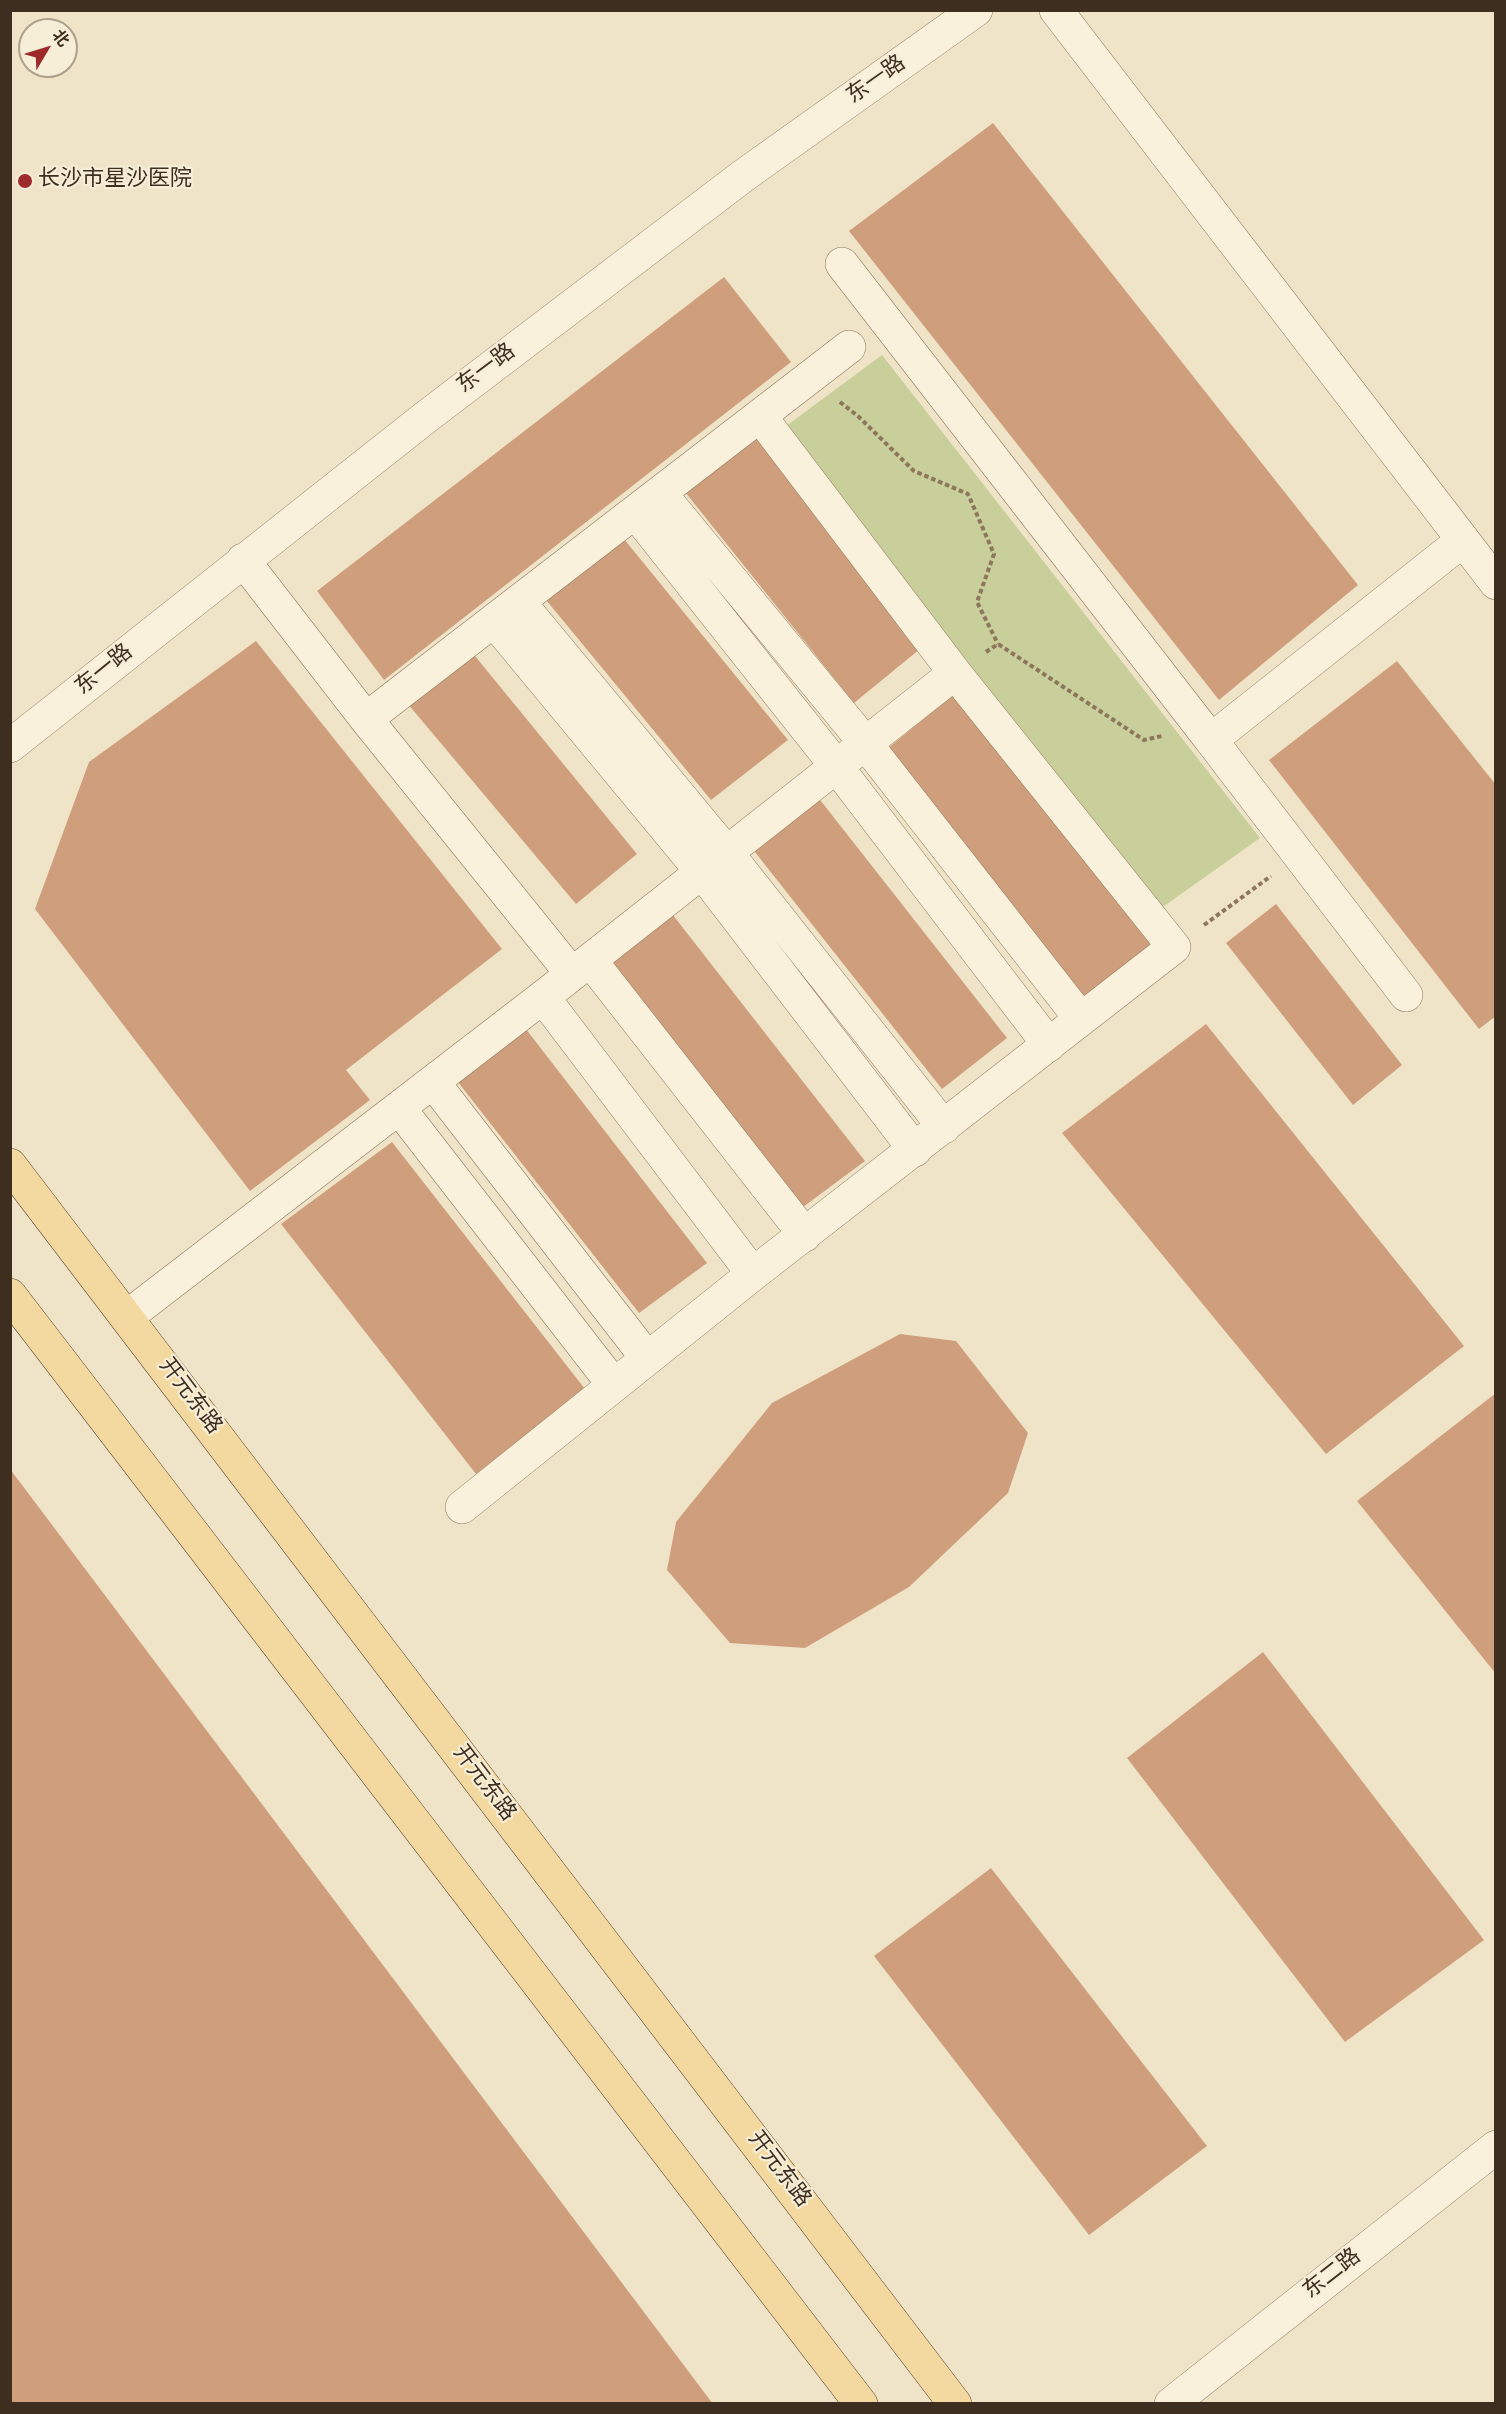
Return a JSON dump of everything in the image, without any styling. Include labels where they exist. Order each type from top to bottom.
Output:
[{"type":"main road","name":"开元东路","points":[[10,1165],[128,1316],[955,2403]]},
{"type":"main road","points":[[10,1295],[861,2403]]},
{"type":"street","name":"东一路","points":[[10,746],[426,417],[743,176],[976,10]]},
{"type":"street","points":[[1056,10],[1496,583]]},
{"type":"street","points":[[842,264],[1406,995]]},
{"type":"street","points":[[366,720],[849,347]]},
{"type":"street","points":[[462,1507],[613,1384],[1174,947],[955,673],[760,416]]},
{"type":"street","points":[[647,503],[866,744],[1081,1019]]},
{"type":"street","points":[[647,503],[837,767],[1049,1045]]},
{"type":"street","points":[[1205,734],[1462,541]]},
{"type":"street","points":[[243,560],[366,720],[581,967],[805,1235]]},
{"type":"street","points":[[519,602],[727,853],[944,1127]]},
{"type":"street","points":[[494,621],[702,872],[915,1150]]},
{"type":"street","points":[[128,1316],[543,997],[955,673]]},
{"type":"street","points":[[543,997],[753,1274]]},
{"type":"street","points":[[433,1082],[647,1358]]},
{"type":"street","points":[[399,1108],[613,1384]]},
{"type":"street","name":"东二路","points":[[1171,2403],[1496,2148]]},
{"type":"path","points":[[809,378],[859,417],[914,471],[968,494],[994,554],[976,602],[998,644],[1144,740],[1205,734]]},
{"type":"path","points":[[955,673],[998,644]]},
{"type":"path","points":[[1174,947],[1299,855]]},
{"type":"green space","points":[[882,355],[1260,838],[1160,909],[782,429]]},
{"type":"building","points":[[993,123],[1358,585],[1219,700],[849,231]]},
{"type":"building","points":[[724,277],[791,362],[384,680],[317,591]]},
{"type":"building","points":[[751,427],[926,644],[854,703],[677,482]]},
{"type":"building","points":[[615,528],[788,740],[711,800],[537,589]]},
{"type":"building","points":[[256,641],[502,949],[346,1070],[370,1100],[250,1191],[35,909],[89,762]]},
{"type":"building","points":[[466,645],[637,854],[576,904],[402,697]]},
{"type":"building","points":[[1397,661],[1496,785],[1496,1016],[1479,1029],[1269,760]]},
{"type":"building","points":[[953,695],[1151,945],[1083,998],[887,749]]},
{"type":"building","points":[[817,796],[1007,1038],[942,1089],[751,847]]},
{"type":"building","points":[[1276,904],[1402,1065],[1353,1105],[1226,943]]},
{"type":"building","points":[[669,910],[865,1161],[803,1207],[609,958]]},
{"type":"building","points":[[522,1024],[707,1263],[639,1313],[454,1077]]},
{"type":"building","points":[[1206,1024],[1464,1346],[1326,1454],[1062,1133]]},
{"type":"building","points":[[392,1142],[585,1389],[476,1474],[281,1224]]},
{"type":"building","points":[[900,1334],[956,1341],[1028,1433],[1008,1493],[909,1587],[805,1648],[730,1643],[667,1570],[676,1522],[772,1403]]},
{"type":"building","points":[[1496,1393],[1496,1674],[1357,1501]]},
{"type":"building","points":[[10,1469],[713,2404],[10,2404]]},
{"type":"building","points":[[1263,1652],[1484,1940],[1345,2042],[1127,1758]]},
{"type":"building","points":[[991,1868],[1207,2146],[1089,2235],[874,1956]]},
{"type":"place","name":"长沙市星沙医院","points":[[25,181]]}]
